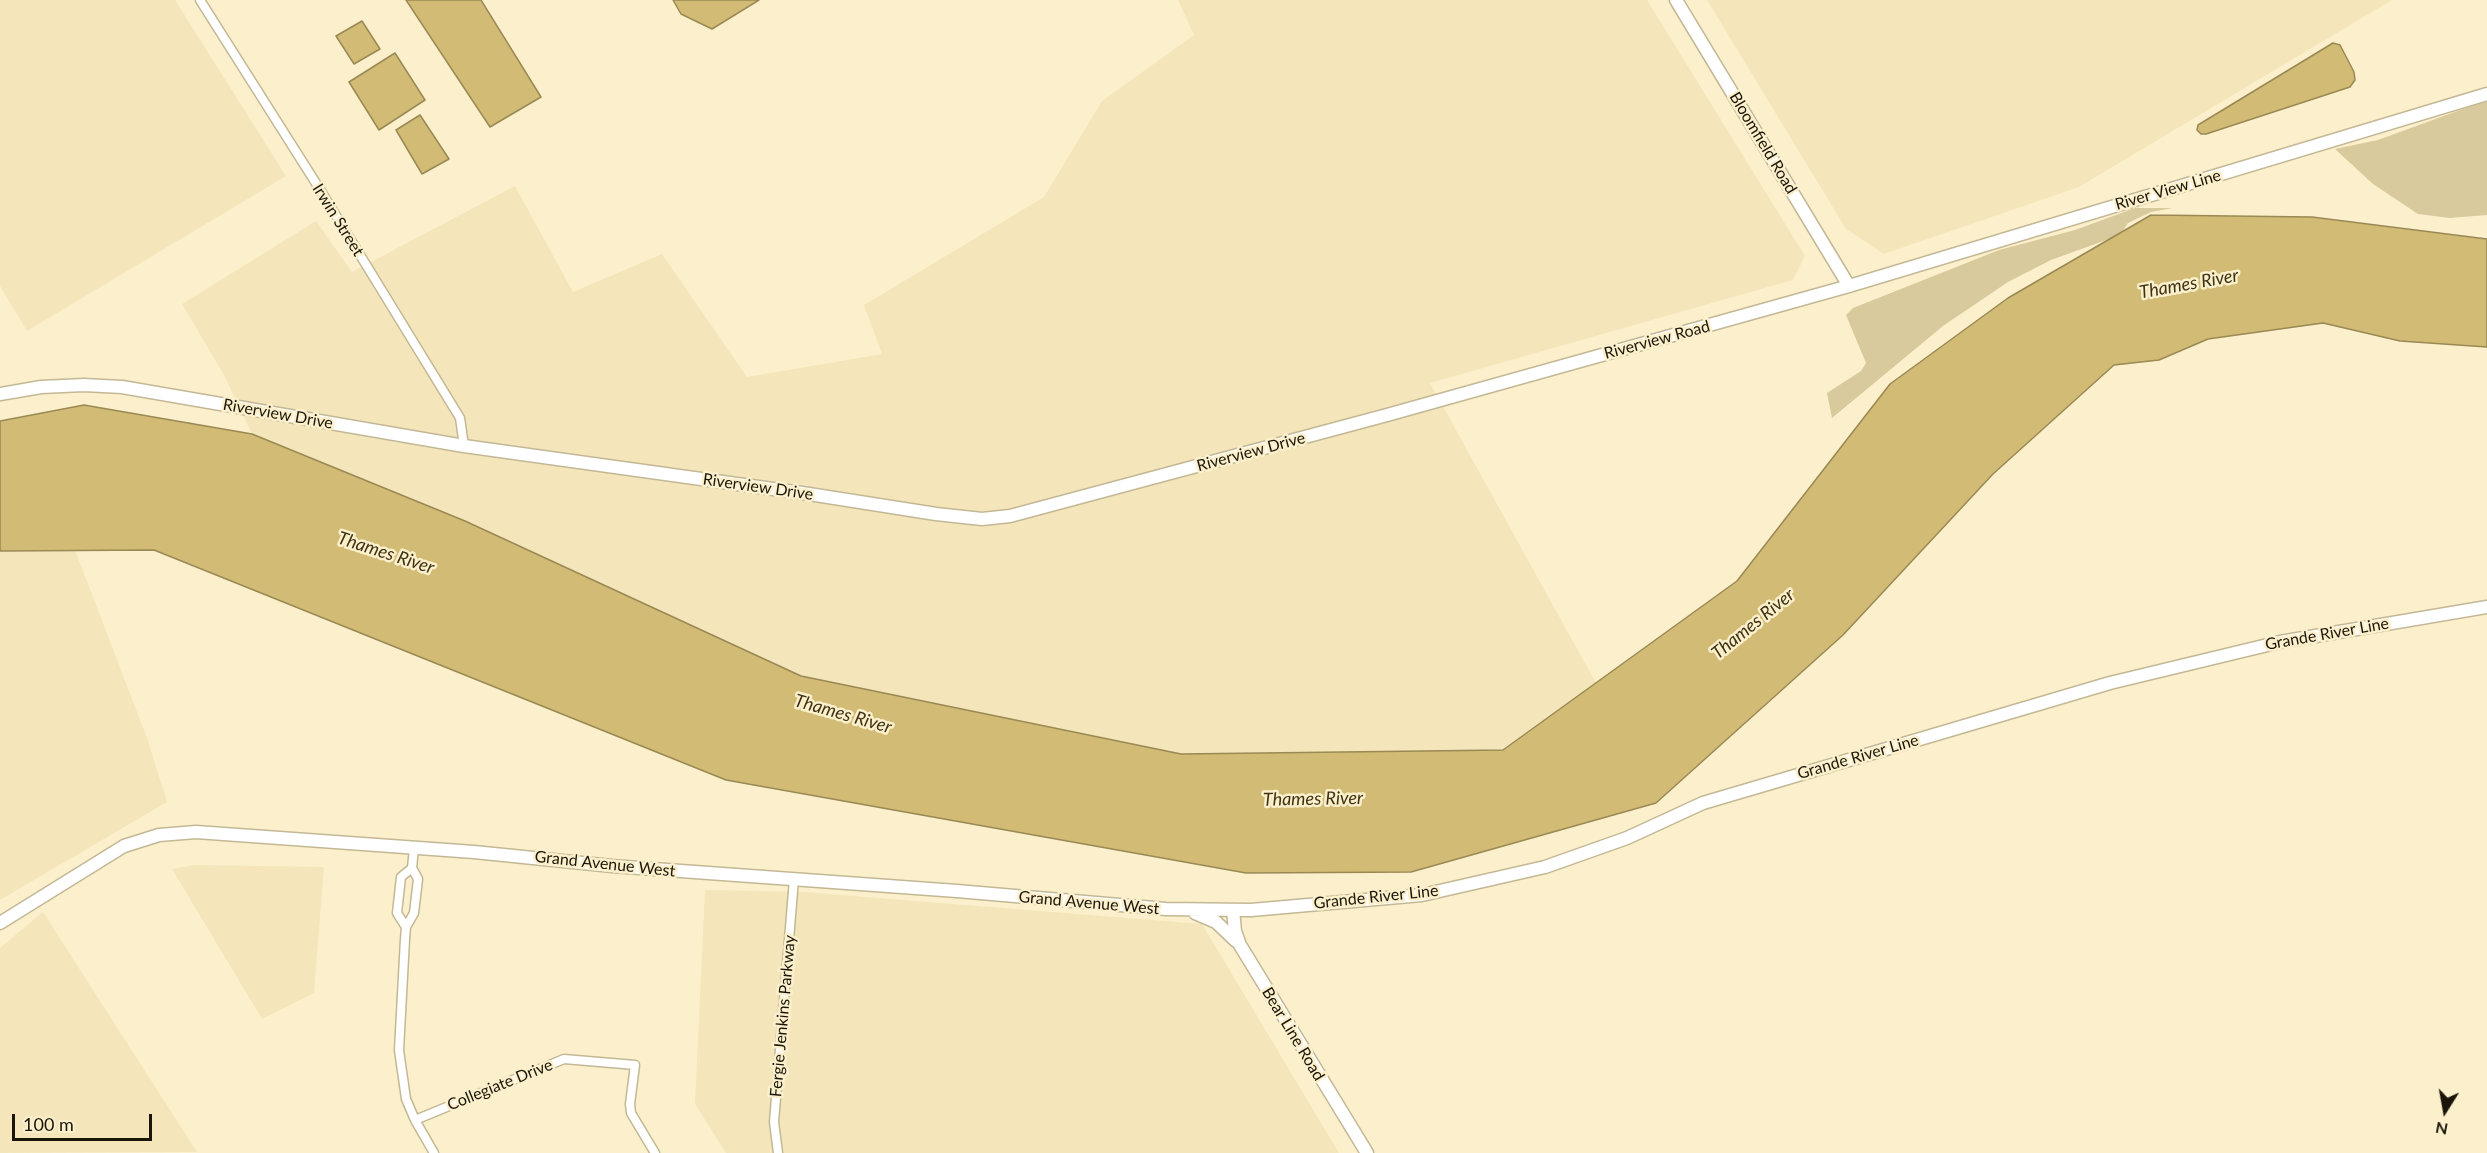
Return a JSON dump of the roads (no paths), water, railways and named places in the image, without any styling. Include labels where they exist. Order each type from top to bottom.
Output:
[{"type":"main road","name":"Bloomfield Road","points":[[1676,0],[1849,286]]},
{"type":"main road","name":"River View Line","points":[[1849,286],[2487,94]]},
{"type":"main road","name":"Riverview Road","points":[[1465,393],[1849,286]]},
{"type":"main road","name":"Riverview Drive","points":[[0,394],[41,387],[84,384],[122,387],[464,446],[809,494],[952,517],[982,519],[1037,511],[1465,393]]},
{"type":"main road","name":"Grande River Line","points":[[1233,910],[1422,895],[1545,867],[1627,838],[1703,803],[2110,682],[2280,642],[2487,607]]},
{"type":"main road","name":"Grand Avenue West","points":[[0,923],[123,846],[159,835],[196,832],[555,859],[612,867],[1179,909],[1233,910]]},
{"type":"main road","points":[[1179,909],[1208,917],[1227,931],[1240,945]]},
{"type":"main road","name":"Bear Line Road","points":[[1233,910],[1235,931],[1240,945],[1367,1153]]},
{"type":"street","name":"Irwin Street","points":[[200,0],[460,418],[464,446]]},
{"type":"street","points":[[414,848],[412,868],[418,879],[414,913],[406,927],[399,1050],[406,1099],[434,1153]]},
{"type":"street","points":[[406,927],[397,913],[401,876],[412,868]]},
{"type":"street","name":"Fergie Jenkins Parkway","points":[[778,1153],[774,1122],[794,879]]},
{"type":"street","name":"Collegiate Drive","points":[[415,1120],[564,1059],[635,1065],[631,1113],[655,1153]]},
{"type":"water","points":[[406,0],[481,0],[541,97],[490,127]]},
{"type":"water","points":[[673,0],[759,0],[712,29],[681,14]]},
{"type":"water","points":[[362,21],[380,49],[354,64],[336,36]]},
{"type":"water","points":[[2333,43],[2340,45],[2354,72],[2355,80],[2350,87],[2206,134],[2201,134],[2197,130],[2198,125]]},
{"type":"water","points":[[395,53],[425,100],[379,130],[349,82]]},
{"type":"water","points":[[420,115],[449,159],[422,174],[396,130]]},
{"type":"water","name":"Thames River","points":[[2151,215],[2312,217],[2487,239],[2487,347],[2400,341],[2323,323],[2208,339],[2159,360],[2114,365],[1993,474],[1843,635],[1656,803],[1411,872],[1246,873],[726,780],[154,550],[0,551],[0,421],[84,405],[252,434],[465,521],[801,676],[1181,754],[1503,750],[1737,581],[1890,384],[2008,298]]}]
